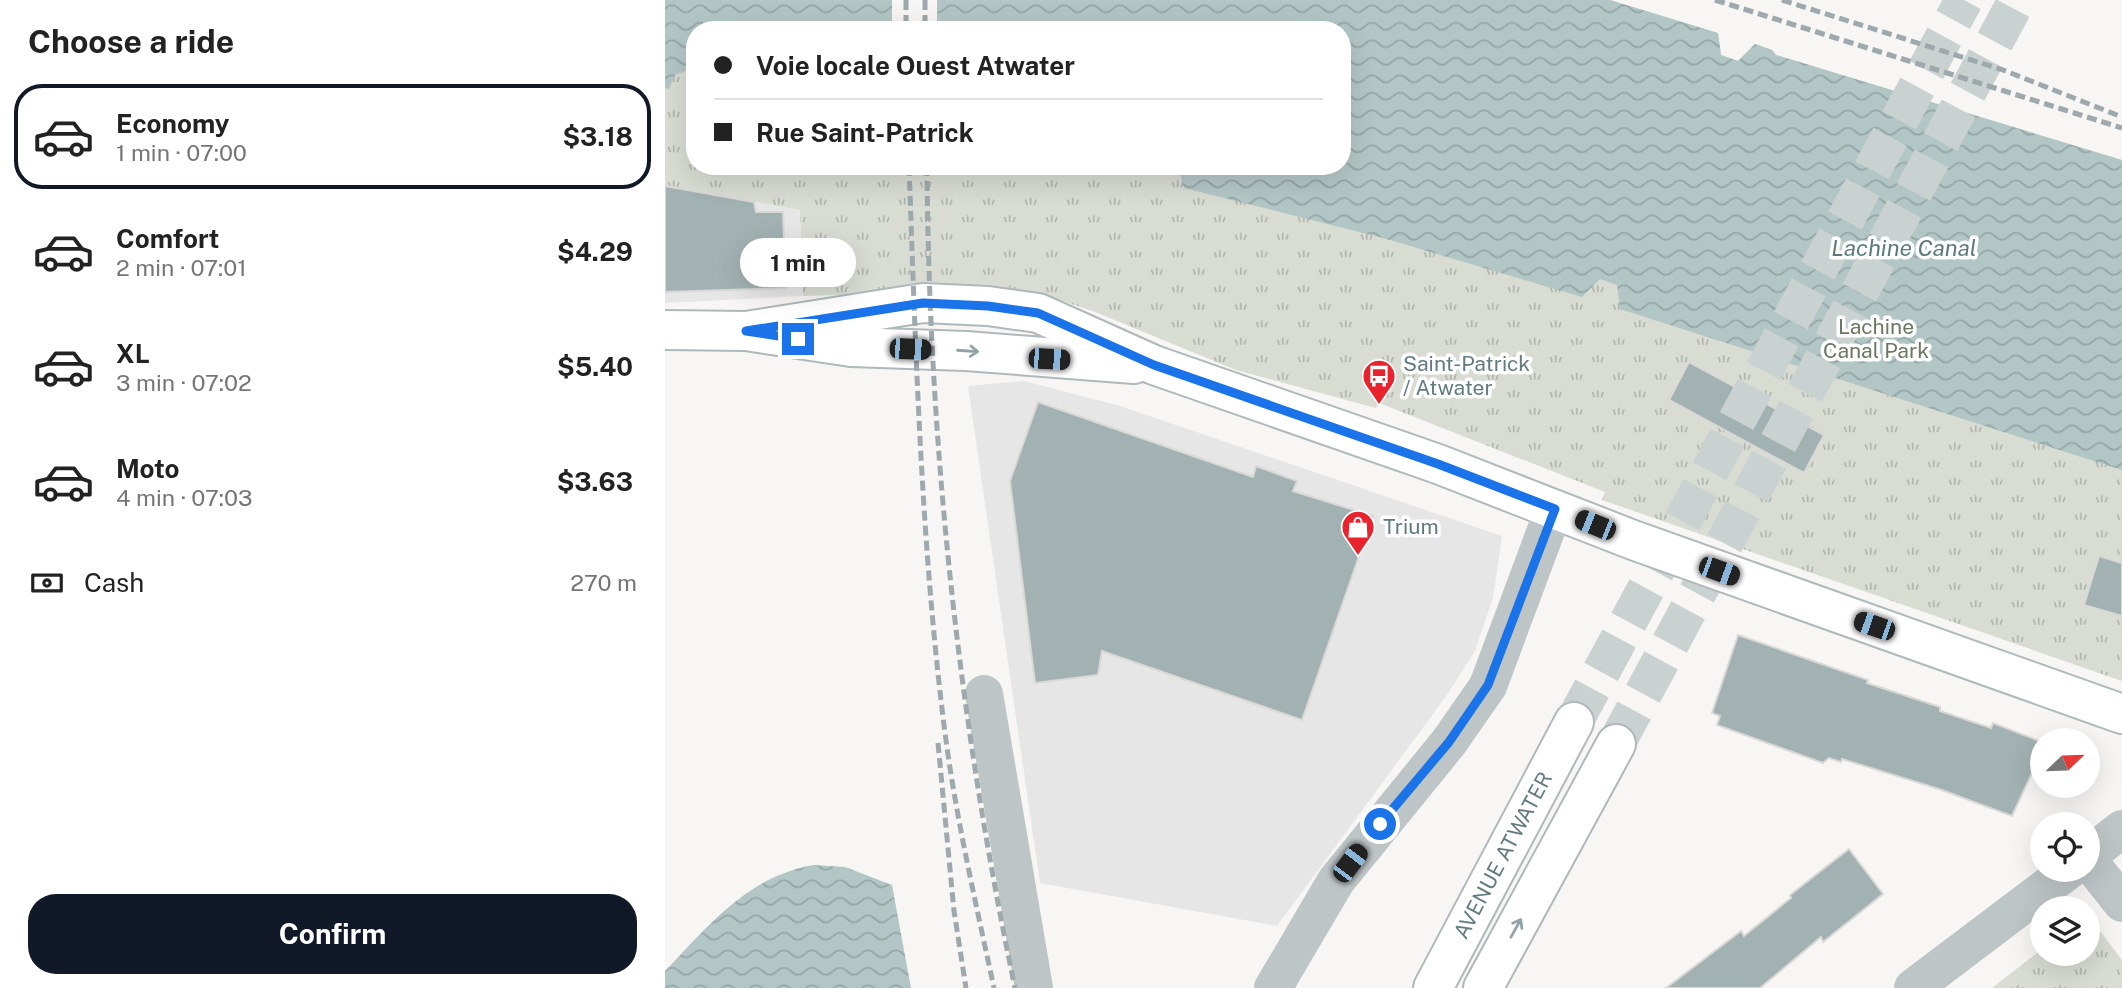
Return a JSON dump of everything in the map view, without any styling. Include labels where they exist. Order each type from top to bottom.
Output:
[{"type":"main road","points":[[665,330],[746,331],[901,305],[988,306],[1055,319],[1154,365],[1438,464],[1555,509],[2122,714]]},
{"type":"main road","name":"AVENUE ATWATER","points":[[1433,988],[1574,722]]},
{"type":"main road","points":[[1483,988],[1616,744]]},
{"type":"street","points":[[1273,988],[1336,881],[1449,742],[1488,685],[1555,509]]},
{"type":"street","points":[[984,694],[1034,988]]},
{"type":"street","points":[[2100,848],[2122,829]]},
{"type":"street","points":[[2100,874],[2122,903]]},
{"type":"street","points":[[1913,988],[2053,882]]},
{"type":"shaded area","points":[[665,186],[800,210],[803,296],[665,303]]},
{"type":"shaded area","points":[[1024,381],[1120,406],[1502,536],[1493,598],[1475,651],[1447,695],[1277,926],[1040,883],[968,386]]},
{"type":"green space","name":"Lachine Canal Park","points":[[665,0],[1610,0],[1718,33],[1721,55],[1738,61],[1755,44],[1772,50],[1776,55],[2122,160],[2122,681],[1602,500],[1605,492],[1379,403],[1376,408],[1236,370],[1057,299],[1018,291],[803,296],[800,210],[665,186]]},
{"type":"green space","points":[[2100,931],[2122,960],[2122,988],[1992,988],[2030,958],[2030,966],[2100,966]]},
{"type":"water","name":"Lachine Canal","points":[[665,0],[1610,0],[1718,33],[1721,55],[1738,61],[1755,44],[1772,50],[1776,55],[2122,160],[2122,470],[1620,309],[1617,285],[1600,279],[1582,297],[1383,238],[1184,188],[1181,175],[1351,175],[1351,21],[686,21],[686,71],[675,75],[669,89],[665,88]]},
{"type":"water","points":[[814,865],[845,867],[892,885],[911,988],[665,988],[665,971],[731,905],[769,880]]},
{"type":"pier","points":[[892,0],[937,0],[937,21],[892,21]]},
{"type":"building","points":[[665,186],[754,202],[756,212],[783,212],[786,288],[665,292]]},
{"type":"building","points":[[1689,362],[1824,435],[1804,473],[1669,400]]},
{"type":"building","points":[[1038,402],[1253,477],[1256,466],[1297,481],[1293,491],[1373,516],[1302,720],[1102,651],[1098,675],[1035,683],[1010,481]]},
{"type":"building","points":[[2099,556],[2122,563],[2122,616],[2084,605]]},
{"type":"building","points":[[1738,635],[1940,707],[1940,711],[1991,728],[1993,723],[2030,737],[2030,777],[2012,816],[1939,789],[1842,759],[1841,762],[1829,758],[1823,763],[1717,725],[1720,716],[1712,713]]},
{"type":"building","points":[[1849,849],[1883,894],[1823,942],[1821,937],[1760,988],[1666,988],[1741,931],[1744,936],[1791,898],[1790,895]]},
{"type":"tunnel","points":[[1574,722],[1964,0]]},
{"type":"tunnel","points":[[1616,744],[2017,0]]},
{"type":"railway","points":[[906,0],[906,21]]},
{"type":"railway","points":[[925,0],[925,21]]},
{"type":"railway","points":[[1715,0],[2122,128]]},
{"type":"railway","points":[[1782,0],[2003,70],[2122,117]]},
{"type":"railway","points":[[909,175],[921,450],[937,662],[955,797],[994,988]]},
{"type":"railway","points":[[927,175],[934,373],[950,579],[977,784],[1015,988]]},
{"type":"railway","points":[[938,743],[954,911],[966,988]]},
{"type":"place","name":"Saint-Patrick / Atwater","points":[[1379,406]]},
{"type":"place","name":"Trium","points":[[1358,557]]},
{"type":"route","points":[[798,339],[746,331],[890,306],[923,303],[988,306],[1038,313],[1154,365],[1438,464],[1555,509],[1488,685],[1449,742],[1380,824]]}]
